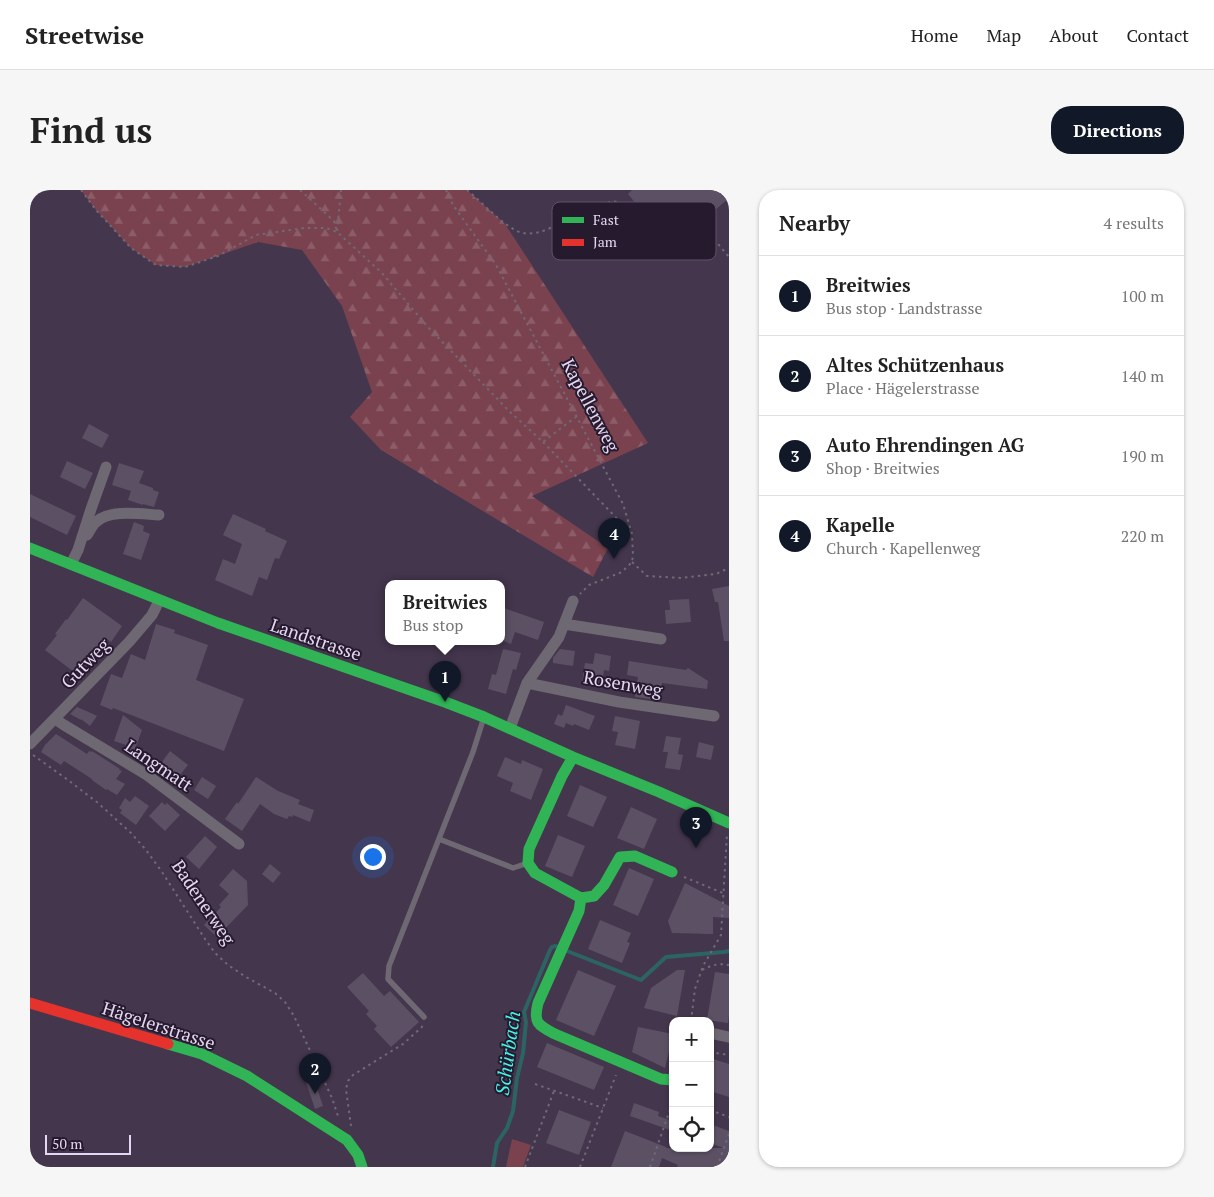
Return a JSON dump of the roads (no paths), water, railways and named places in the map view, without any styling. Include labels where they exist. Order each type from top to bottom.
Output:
[{"type":"street","points":[[78,550],[106,467]]},
{"type":"street","points":[[71,564],[96,522],[105,516],[120,513],[159,515]]},
{"type":"street","name":"Landstrasse","points":[[30,548],[159,601],[484,717],[573,757],[728,822]]},
{"type":"street","name":"Gutweg","points":[[30,744],[129,642],[152,615],[159,601]]},
{"type":"street","points":[[510,728],[527,683],[559,637],[573,601]]},
{"type":"street","points":[[564,624],[662,639]]},
{"type":"street","name":"Rosenweg","points":[[527,683],[619,702],[714,716]]},
{"type":"street","name":"Langmatt","points":[[55,719],[147,775],[239,844]]},
{"type":"street","points":[[573,757],[562,776],[529,849],[528,863],[535,873],[581,898],[594,896],[604,885],[620,857],[635,856],[672,872]]},
{"type":"street","points":[[581,898],[579,911],[538,1003],[535,1014],[537,1022],[543,1028],[555,1034],[661,1079],[669,1080]]},
{"type":"street","name":"Hägelerstrasse","points":[[30,1004],[202,1054],[247,1076],[347,1140],[358,1155],[362,1167]]},
{"type":"street","points":[[714,1034],[729,1037]]},
{"type":"lane","points":[[424,1017],[388,979],[389,966],[473,752],[484,717]]},
{"type":"lane","points":[[439,839],[513,868],[528,863]]},
{"type":"waterway","name":"Schürbach","points":[[493,1167],[497,1143],[507,1128],[513,1111],[517,1078],[523,1053],[526,1022],[524,1012],[550,950],[556,946]]},
{"type":"waterway","name":"Schürbach","points":[[567,951],[641,980],[666,957],[729,951]]},
{"type":"place","name":"Kapelle","points":[[614,559]]},
{"type":"place","name":"Breitwies","points":[[445,702]]},
{"type":"place","name":"Auto Ehrendingen AG","points":[[696,848]]},
{"type":"place","name":"Altes Schützenhaus","points":[[315,1094]]}]
